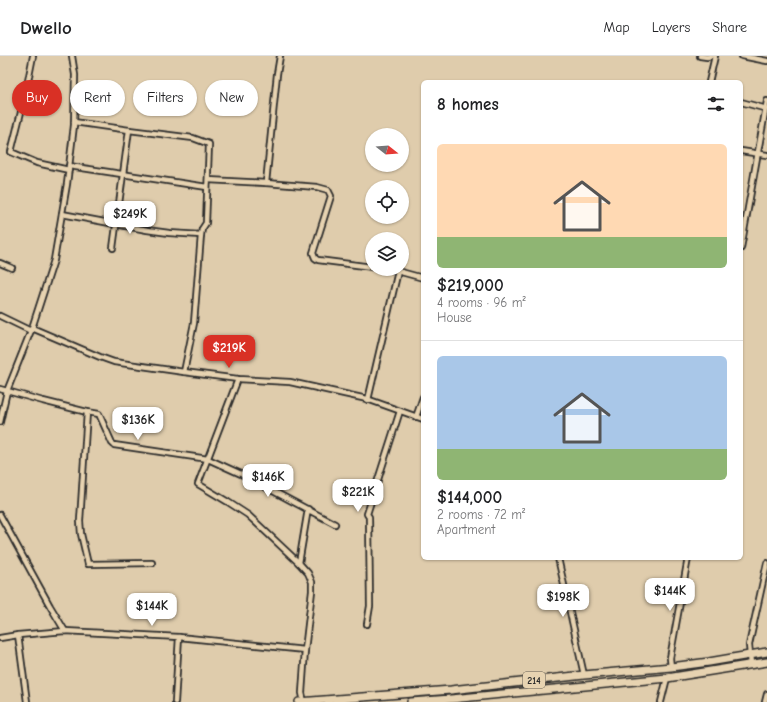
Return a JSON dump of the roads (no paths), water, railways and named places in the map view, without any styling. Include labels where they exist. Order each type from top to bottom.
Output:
[{"type":"highway","name":"214","points":[[299,702],[451,690],[584,674],[671,667],[767,652]]},
{"type":"highway","name":"214","points":[[411,702],[450,701],[667,678],[767,662]]},
{"type":"street","points":[[33,56],[11,152],[37,162],[69,168],[123,174],[207,187]]},
{"type":"street","points":[[0,422],[7,391],[32,329],[54,260],[67,184],[74,122],[75,76],[72,56]]},
{"type":"street","points":[[266,183],[280,56]]},
{"type":"street","points":[[700,56],[710,56]]},
{"type":"street","points":[[709,80],[715,56]]},
{"type":"street","points":[[742,56],[767,61]]},
{"type":"street","points":[[743,237],[767,101]]},
{"type":"street","points":[[743,103],[766,109]]},
{"type":"street","points":[[74,122],[193,138],[210,144],[206,223],[202,229],[201,235],[194,323],[184,372]]},
{"type":"street","points":[[113,248],[129,130]]},
{"type":"street","points":[[743,151],[767,155]]},
{"type":"street","points":[[208,180],[317,187],[328,190],[331,196],[313,253],[315,258],[318,260],[365,266]]},
{"type":"street","points":[[62,214],[147,230],[201,235]]},
{"type":"street","points":[[0,263],[12,268]]},
{"type":"street","points":[[409,274],[421,277]]},
{"type":"street","points":[[368,400],[397,276]]},
{"type":"street","points":[[0,316],[114,362],[238,379],[290,382],[368,400],[421,418]]},
{"type":"street","points":[[238,379],[198,484],[248,515],[308,573],[312,582],[302,693],[304,702]]},
{"type":"street","points":[[0,389],[42,401],[99,414],[112,443],[116,446],[208,458],[242,474],[335,524]]},
{"type":"street","points":[[416,417],[421,403]]},
{"type":"street","points":[[367,624],[370,606],[370,517],[367,514],[400,411]]},
{"type":"street","points":[[87,412],[80,521],[81,534],[88,564],[152,564]]},
{"type":"street","points":[[299,563],[308,509]]},
{"type":"street","points":[[0,515],[65,631]]},
{"type":"street","points":[[558,560],[584,674]]},
{"type":"street","points":[[671,667],[670,658],[688,560]]},
{"type":"street","points":[[751,664],[749,645],[767,563]]},
{"type":"street","points":[[0,638],[65,631],[179,637],[305,650]]},
{"type":"street","points":[[18,635],[27,702]]},
{"type":"street","points":[[175,702],[179,637]]},
{"type":"street","points":[[661,702],[667,678]]},
{"type":"street","points":[[765,702],[767,694]]}]
